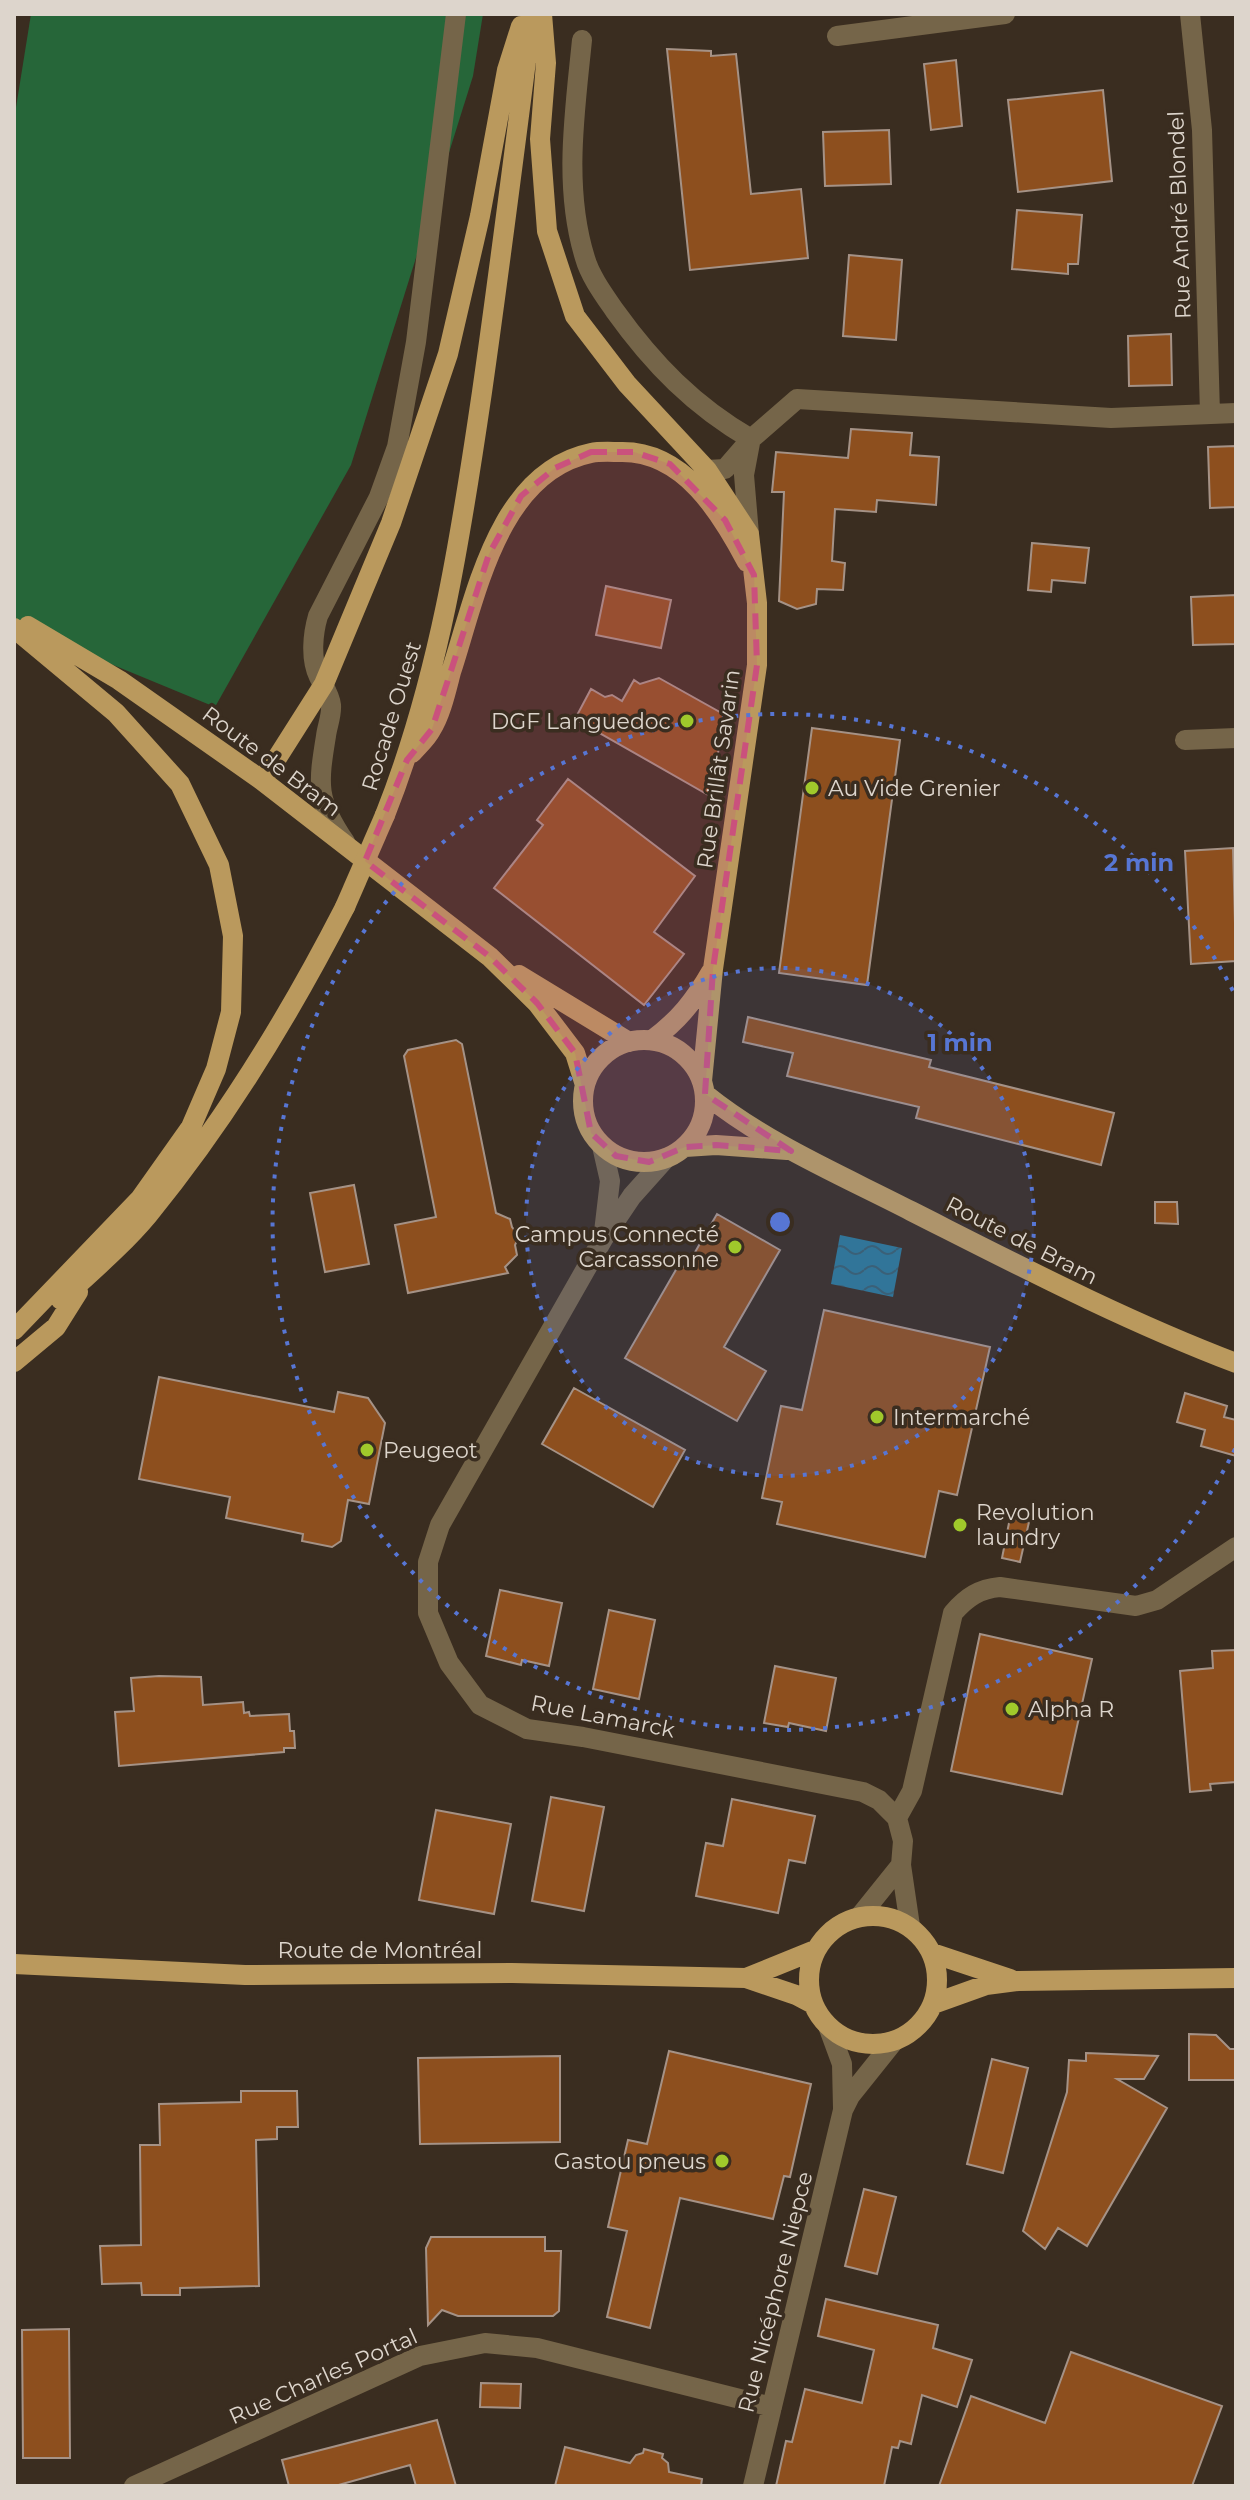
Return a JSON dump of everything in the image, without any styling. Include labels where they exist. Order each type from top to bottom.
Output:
[{"type":"main road","points":[[260,779],[270,769],[324,684],[391,523],[448,354],[480,216],[507,70],[524,14]]},
{"type":"main road","name":"Rocade Ouest","points":[[14,1342],[146,1217],[244,1085],[306,982],[345,907],[407,760],[433,666],[457,555],[505,227],[532,14]]},
{"type":"main road","points":[[542,14],[546,63],[540,139],[547,231],[575,316],[627,384],[707,470],[749,534]]},
{"type":"main road","points":[[407,760],[432,729],[489,554],[521,496],[555,468],[591,452],[634,452],[670,464],[694,484],[725,520],[754,575]]},
{"type":"main road","name":"Rue Brillât Savarin","points":[[704,1088],[713,969],[757,665],[757,603],[749,534]]},
{"type":"main road","name":"Route de Bram","points":[[14,618],[119,680],[260,779],[490,957],[537,1003],[575,1053],[585,1085],[582,1101],[585,1118],[591,1133],[616,1156],[649,1162],[666,1158],[685,1147],[716,1145],[791,1151]]},
{"type":"main road","points":[[14,628],[116,713],[180,784],[219,865],[233,936],[231,1012],[216,1069],[191,1127],[140,1199],[14,1330]]},
{"type":"main road","name":"Route de Bram","points":[[490,957],[629,1042]]},
{"type":"main road","name":"Rue Brillât Savarin","points":[[652,1040],[693,1003],[713,969]]},
{"type":"main road","points":[[585,1085],[601,1057],[614,1048],[629,1042],[652,1040]]},
{"type":"main road","name":"Route de Bram","points":[[652,1040],[683,1053],[694,1066],[704,1088],[725,1110],[791,1151],[1102,1308],[1236,1363]]},
{"type":"main road","points":[[685,1147],[697,1132],[704,1113],[704,1088]]},
{"type":"main road","points":[[14,1362],[56,1327],[89,1274]]},
{"type":"main road","points":[[860,1916],[894,1918],[910,1926],[923,1938],[937,1970],[933,2004],[923,2020],[910,2033],[894,2041],[876,2044],[842,2036],[828,2026],[813,2004],[808,1986],[809,1968],[815,1950],[826,1935],[842,1923],[860,1916]]},
{"type":"main road","name":"Route de Montréal","points":[[746,1978],[815,1950]]},
{"type":"main road","points":[[932,1953],[1018,1981]]},
{"type":"main road","name":"Route de Montréal","points":[[14,1964],[245,1975],[512,1973],[746,1978],[813,2004]]},
{"type":"main road","points":[[933,2004],[986,1985],[1018,1981],[1236,1978]]},
{"type":"street","points":[[352,851],[328,817],[321,798],[320,774],[331,706],[324,684],[317,674],[313,635],[318,616],[379,497],[400,432],[416,342],[456,14]]},
{"type":"street","points":[[837,36],[1005,14]]},
{"type":"street","name":"Rue André Blondel","points":[[1190,14],[1202,130],[1210,414]]},
{"type":"street","points":[[582,40],[572,150],[577,216],[585,260],[604,296],[644,351],[717,419],[751,439]]},
{"type":"street","points":[[707,470],[725,469],[751,439],[797,399],[1111,418],[1236,413]]},
{"type":"street","points":[[749,534],[744,475],[751,439]]},
{"type":"street","points":[[1185,740],[1236,738]]},
{"type":"street","name":"Rue Lamarck","points":[[602,1146],[610,1181],[603,1239]]},
{"type":"street","name":"Rue Lamarck","points":[[666,1158],[632,1196],[603,1239],[440,1525],[428,1562],[428,1613],[449,1663],[480,1705],[527,1729],[583,1737],[863,1792],[879,1800],[897,1818]]},
{"type":"street","points":[[910,1926],[901,1865],[903,1841],[897,1818],[912,1791],[953,1613],[963,1602],[984,1589],[1000,1587],[1136,1606],[1157,1600],[1236,1547]]},
{"type":"street","points":[[860,1916],[901,1865]]},
{"type":"street","name":"Rue Nicéphore Niepce","points":[[828,2026],[842,2064],[843,2110]]},
{"type":"street","name":"Rue Nicéphore Niepce","points":[[753,2486],[843,2110],[850,2096],[894,2041]]},
{"type":"street","name":"Rue Charles Portal","points":[[134,2486],[420,2356],[485,2343],[537,2348],[772,2407]]},
{"type":"highlighted area","points":[[591,452],[634,452],[670,464],[725,520],[754,575],[757,665],[713,969],[705,1094],[791,1151],[716,1145],[685,1147],[649,1162],[616,1156],[591,1133],[575,1053],[537,1003],[490,957],[365,861],[407,760],[432,729],[489,554],[521,496],[555,468]]},
{"type":"green space","points":[[31,14],[483,14],[473,76],[351,465],[215,707],[14,624],[14,120]]},
{"type":"water","points":[[840,1235],[902,1248],[893,1297],[831,1284]]},
{"type":"building","points":[[667,49],[711,51],[711,56],[736,54],[751,194],[801,189],[808,258],[690,270]]},
{"type":"building","points":[[956,60],[962,126],[931,130],[924,64]]},
{"type":"building","points":[[1103,90],[1112,181],[1018,192],[1008,100]]},
{"type":"building","points":[[889,130],[891,184],[825,186],[823,132]]},
{"type":"building","points":[[1017,210],[1082,215],[1078,264],[1068,264],[1068,274],[1012,269]]},
{"type":"building","points":[[849,255],[902,260],[896,340],[843,336]]},
{"type":"building","points":[[1171,334],[1172,385],[1129,386],[1128,336]]},
{"type":"building","points":[[851,429],[912,433],[910,455],[939,457],[936,505],[877,500],[876,512],[835,509],[832,561],[845,563],[843,590],[817,589],[816,604],[797,609],[779,601],[784,492],[772,492],[776,452],[848,458]]},
{"type":"building","points":[[1236,446],[1236,507],[1210,508],[1208,447]]},
{"type":"building","points":[[1032,543],[1089,548],[1085,583],[1052,580],[1051,592],[1028,590]]},
{"type":"building","points":[[606,586],[671,600],[661,648],[596,635]]},
{"type":"building","points":[[1236,595],[1236,644],[1193,645],[1191,597]]},
{"type":"building","points":[[659,678],[725,715],[710,796],[575,719],[591,689],[605,697],[612,695],[622,701],[634,680],[640,684]]},
{"type":"building","points":[[812,728],[900,740],[867,985],[779,973]]},
{"type":"building","points":[[568,779],[695,876],[654,932],[684,954],[644,1005],[494,888],[543,825],[537,820]]},
{"type":"building","points":[[1233,848],[1236,961],[1191,964],[1185,851]]},
{"type":"building","points":[[748,1017],[931,1060],[929,1067],[1114,1113],[1101,1165],[916,1118],[919,1107],[787,1076],[793,1053],[743,1042]]},
{"type":"building","points":[[456,1040],[462,1044],[496,1213],[510,1219],[519,1236],[515,1245],[517,1255],[505,1267],[508,1273],[408,1293],[395,1225],[436,1217],[404,1056],[408,1050]]},
{"type":"building","points":[[354,1185],[369,1264],[325,1272],[310,1193]]},
{"type":"building","points":[[1155,1202],[1177,1202],[1178,1224],[1155,1223]]},
{"type":"building","points":[[717,1214],[780,1250],[724,1347],[766,1371],[737,1421],[625,1358],[677,1268],[687,1266]]},
{"type":"building","points":[[824,1310],[990,1347],[957,1495],[939,1491],[925,1557],[777,1524],[782,1502],[762,1498],[781,1406],[802,1410]]},
{"type":"building","points":[[159,1377],[334,1412],[338,1392],[368,1398],[385,1423],[369,1504],[348,1500],[341,1541],[332,1547],[302,1541],[303,1534],[226,1518],[230,1497],[139,1479]]},
{"type":"building","points":[[574,1388],[685,1450],[653,1507],[542,1444]]},
{"type":"building","points":[[1185,1393],[1227,1406],[1224,1417],[1236,1420],[1236,1456],[1201,1446],[1205,1430],[1177,1422]]},
{"type":"building","points":[[1010,1518],[1029,1522],[1020,1562],[1002,1558]]},
{"type":"building","points":[[500,1590],[562,1603],[549,1666],[522,1660],[521,1665],[486,1656]]},
{"type":"building","points":[[609,1610],[655,1620],[639,1699],[593,1689]]},
{"type":"building","points":[[980,1634],[1092,1659],[1062,1794],[951,1771]]},
{"type":"building","points":[[1236,1650],[1236,1782],[1210,1784],[1211,1790],[1190,1792],[1180,1671],[1213,1668],[1212,1651]]},
{"type":"building","points":[[775,1666],[836,1678],[826,1731],[789,1723],[788,1727],[764,1723]]},
{"type":"building","points":[[201,1677],[203,1705],[243,1702],[244,1713],[249,1712],[250,1716],[289,1714],[295,1748],[284,1748],[284,1752],[119,1766],[115,1712],[134,1711],[131,1678]]},
{"type":"building","points":[[551,1797],[604,1807],[584,1911],[532,1901]]},
{"type":"building","points":[[732,1799],[815,1816],[805,1863],[789,1860],[778,1913],[696,1896],[706,1843],[723,1846]]},
{"type":"building","points":[[436,1810],[511,1824],[494,1914],[419,1900]]},
{"type":"building","points":[[1189,2034],[1216,2035],[1230,2049],[1236,2049],[1236,2080],[1189,2080]]},
{"type":"building","points":[[669,2051],[811,2084],[790,2177],[784,2176],[773,2219],[680,2198],[650,2328],[607,2317],[627,2231],[608,2227],[628,2140],[647,2144]]},
{"type":"building","points":[[1086,2053],[1158,2056],[1144,2079],[1117,2079],[1167,2108],[1087,2246],[1058,2228],[1045,2249],[1023,2231],[1067,2092],[1069,2060],[1086,2061]]},
{"type":"building","points":[[560,2056],[560,2142],[420,2144],[418,2058]]},
{"type":"building","points":[[992,2059],[1028,2068],[1003,2173],[967,2164]]},
{"type":"building","points":[[241,2091],[297,2091],[298,2127],[277,2127],[277,2139],[256,2140],[259,2286],[180,2288],[180,2295],[142,2295],[141,2283],[102,2284],[100,2246],[141,2245],[140,2145],[160,2145],[159,2104],[241,2102]]},
{"type":"building","points":[[864,2189],[896,2197],[877,2274],[845,2266]]},
{"type":"building","points":[[431,2237],[545,2237],[545,2251],[561,2251],[559,2311],[553,2316],[458,2316],[442,2310],[428,2325],[426,2248]]},
{"type":"building","points":[[826,2299],[938,2325],[933,2348],[972,2360],[957,2407],[922,2395],[911,2444],[900,2441],[898,2448],[892,2447],[884,2486],[776,2486],[786,2441],[792,2442],[805,2389],[862,2403],[874,2350],[818,2336]]},
{"type":"building","points":[[69,2329],[70,2458],[23,2458],[22,2330]]},
{"type":"building","points":[[1071,2352],[1222,2406],[1192,2486],[939,2486],[971,2396],[1045,2423]]},
{"type":"building","points":[[481,2383],[521,2384],[520,2408],[480,2407]]},
{"type":"building","points":[[437,2420],[456,2486],[416,2486],[410,2465],[335,2486],[289,2486],[282,2460]]},
{"type":"building","points":[[565,2447],[630,2463],[644,2449],[663,2454],[669,2472],[702,2479],[701,2486],[555,2486]]},
{"type":"place","name":"DGF Languedoc","points":[[687,721]]},
{"type":"place","name":"Au Vide Grenier","points":[[812,788]]},
{"type":"place","name":"Campus Connecté Carcassonne","points":[[735,1247]]},
{"type":"place","name":"Intermarché","points":[[877,1417]]},
{"type":"place","name":"Peugeot","points":[[367,1450]]},
{"type":"place","name":"Revolution laundry","points":[[960,1525]]},
{"type":"place","name":"Alpha R","points":[[1012,1709]]},
{"type":"place","name":"Gastou pneus","points":[[722,2161]]}]
